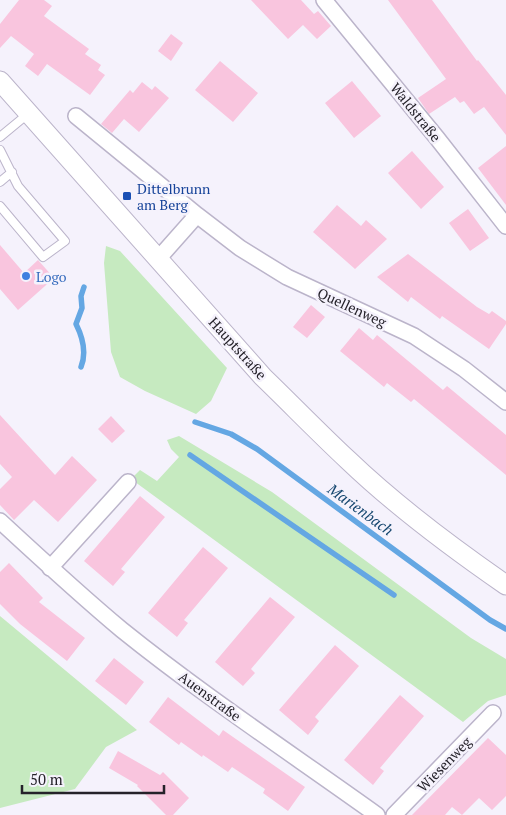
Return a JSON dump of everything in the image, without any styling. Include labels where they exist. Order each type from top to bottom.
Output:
[{"type":"street","name":"Waldstraße","points":[[324,0],[431,130],[506,226]]},
{"type":"street","name":"Hauptstraße","points":[[0,81],[263,377],[349,461],[453,548],[506,585]]},
{"type":"street","name":"Quellenweg","points":[[76,116],[240,248],[287,277],[414,336],[464,369],[506,402]]},
{"type":"street","points":[[158,259],[197,215]]},
{"type":"street","points":[[50,568],[128,482]]},
{"type":"street","name":"Auenstraße","points":[[0,521],[50,568],[122,630],[188,680],[377,815]]},
{"type":"street","name":"Wiesenweg","points":[[394,815],[494,713]]},
{"type":"lane","points":[[0,137],[29,113]]},
{"type":"lane","points":[[0,150],[23,192],[65,240],[43,257],[0,206]]},
{"type":"lane","points":[[0,182],[12,172]]},
{"type":"green space","points":[[106,246],[120,251],[227,368],[211,401],[196,414],[145,391],[120,377],[111,352],[104,263]]},
{"type":"green space","points":[[179,436],[272,492],[471,638],[506,659],[506,695],[488,701],[463,722],[131,479],[140,470],[157,481],[179,457],[171,449],[167,440]]},
{"type":"green space","points":[[0,616],[137,730],[106,747],[75,789],[0,808]]},
{"type":"building","points":[[19,0],[44,0],[52,6],[44,16],[89,49],[85,54],[101,65],[98,70],[105,75],[90,95],[47,64],[38,76],[25,66],[34,54],[11,36],[0,48],[0,24]]},
{"type":"building","points":[[251,0],[301,0],[314,14],[318,11],[331,26],[317,39],[303,25],[288,39]]},
{"type":"building","points":[[388,0],[432,0],[477,61],[506,95],[506,135],[484,107],[474,114],[464,101],[460,103],[455,97],[429,114],[418,98],[446,79]]},
{"type":"building","points":[[171,34],[183,43],[171,61],[158,51]]},
{"type":"building","points":[[220,61],[258,93],[233,122],[195,90]]},
{"type":"building","points":[[352,81],[381,116],[354,138],[325,103]]},
{"type":"building","points":[[142,82],[152,90],[155,86],[169,98],[139,132],[124,119],[112,133],[101,124],[130,90],[133,93]]},
{"type":"building","points":[[506,146],[506,205],[478,168]]},
{"type":"building","points":[[412,151],[444,187],[421,209],[388,173]]},
{"type":"building","points":[[337,205],[361,226],[366,220],[387,239],[355,269],[313,232]]},
{"type":"building","points":[[468,209],[489,238],[470,251],[449,223]]},
{"type":"building","name":"Logo","points":[[0,245],[24,273],[38,260],[54,278],[18,310],[0,289]]},
{"type":"building","points":[[408,254],[477,307],[489,314],[492,311],[506,321],[506,324],[489,349],[442,316],[440,319],[411,297],[408,302],[377,277]]},
{"type":"building","points":[[311,305],[325,317],[307,338],[293,327]]},
{"type":"building","points":[[359,328],[373,340],[377,335],[443,390],[447,386],[506,435],[506,475],[414,399],[411,402],[387,383],[384,387],[340,351]]},
{"type":"building","points":[[0,415],[55,475],[72,456],[97,480],[58,522],[34,500],[14,520],[0,505],[0,489],[12,477],[0,464]]},
{"type":"building","points":[[111,416],[125,431],[112,443],[98,429]]},
{"type":"building","points":[[140,496],[165,517],[121,569],[125,572],[113,586],[84,561]]},
{"type":"building","points":[[203,547],[228,568],[184,620],[188,623],[177,637],[148,613]]},
{"type":"building","points":[[9,563],[43,598],[39,602],[85,638],[67,661],[20,624],[0,604],[0,572]]},
{"type":"building","points":[[270,597],[295,617],[251,669],[255,673],[243,686],[215,662]]},
{"type":"building","points":[[335,645],[359,666],[315,717],[319,721],[308,735],[279,710]]},
{"type":"building","points":[[114,658],[144,682],[126,705],[95,681]]},
{"type":"building","points":[[400,695],[424,716],[380,768],[384,771],[373,785],[344,760]]},
{"type":"building","points":[[168,697],[219,736],[223,730],[305,787],[288,811],[263,793],[265,789],[232,767],[228,772],[181,742],[179,745],[149,722]]},
{"type":"building","points":[[488,738],[506,755],[506,796],[492,810],[479,798],[462,815],[452,807],[445,815],[412,815]]},
{"type":"building","points":[[118,751],[160,775],[163,772],[189,798],[173,815],[166,815],[138,785],[109,768]]},
{"type":"waterway","points":[[81,367],[84,356],[83,345],[76,324],[82,308],[81,296],[84,287]]},
{"type":"waterway","name":"Marienbach","points":[[195,422],[231,434],[257,449],[490,620],[506,629]]},
{"type":"waterway","points":[[190,455],[394,595]]},
{"type":"place","name":"Dittelbrunn am Berg","points":[[127,196]]},
{"type":"place","name":"Logo","points":[[26,276]]}]
